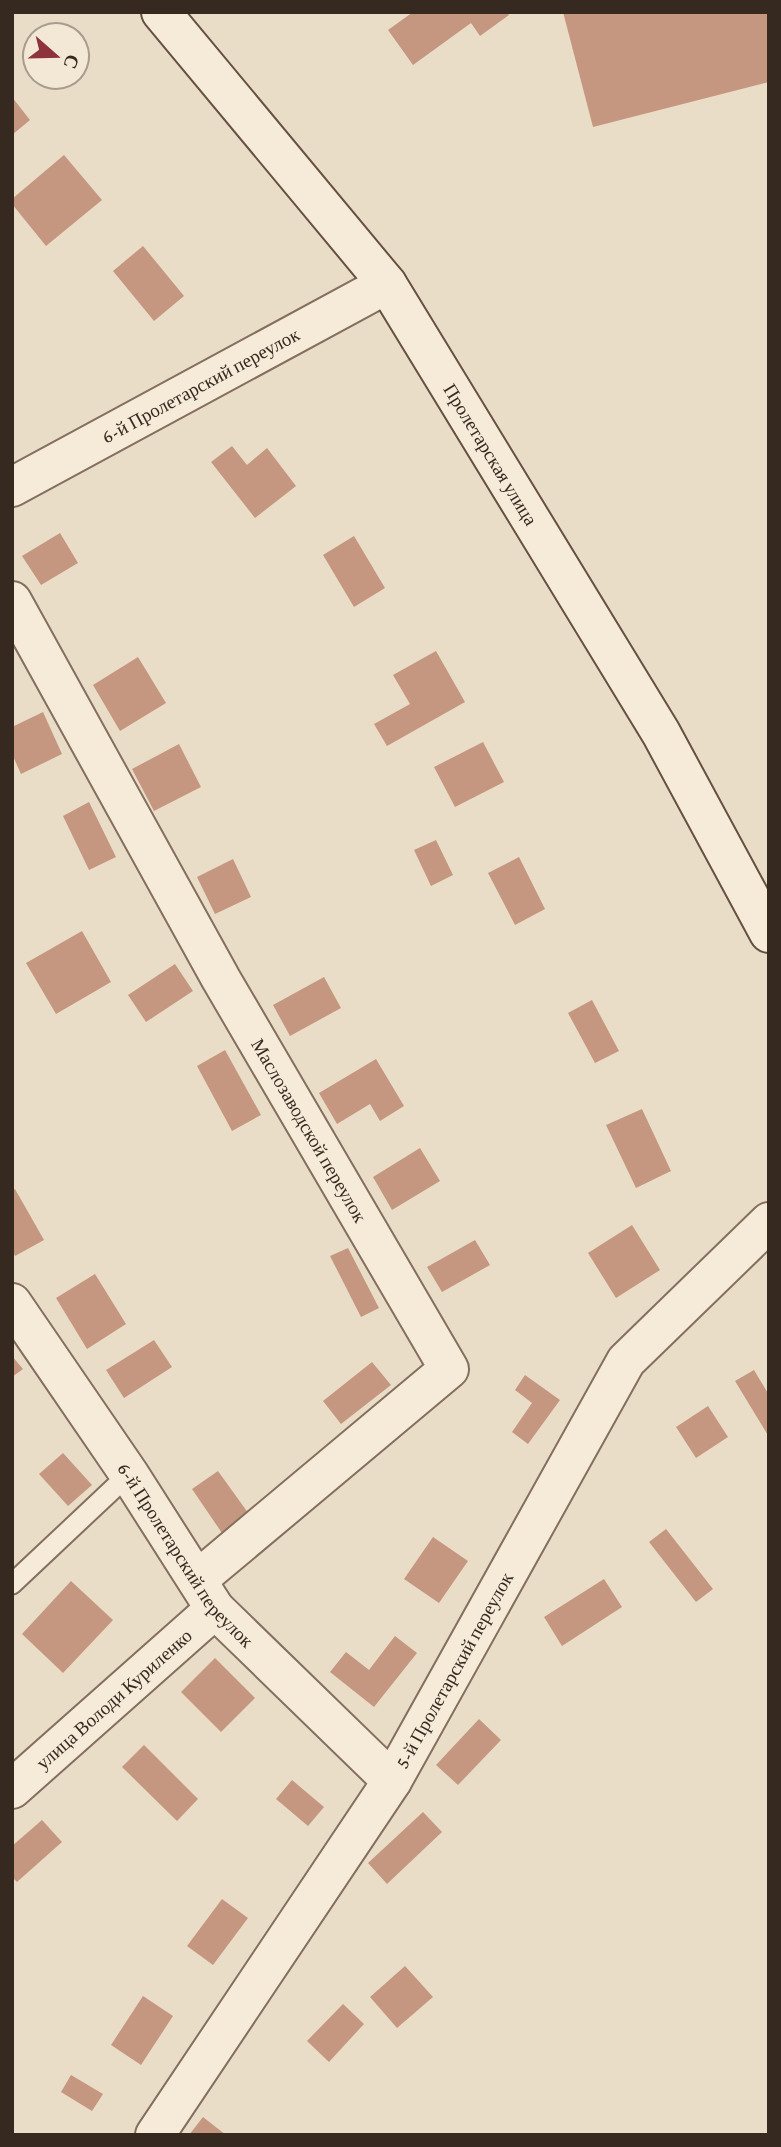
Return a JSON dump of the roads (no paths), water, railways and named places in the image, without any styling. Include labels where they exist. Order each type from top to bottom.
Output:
[{"type":"street","name":"Пролетарская улица","points":[[161,12],[387,284],[661,733],[769,933]]},
{"type":"street","name":"6-й Пролетарский переулок","points":[[12,487],[387,284]]},
{"type":"street","name":"Маслозаводской переулок","points":[[12,601],[221,979],[449,1369],[206,1595]]},
{"type":"street","name":"5-й Пролетарский переулок","points":[[155,2135],[392,1781],[626,1361],[769,1222]]},
{"type":"street","name":"6-й Пролетарский переулок","points":[[12,1303],[129,1474],[206,1595],[392,1781]]},
{"type":"street","name":"улица Володи Куриленко","points":[[12,1789],[206,1595]]},
{"type":"lane","points":[[12,1584],[129,1474]]}]
